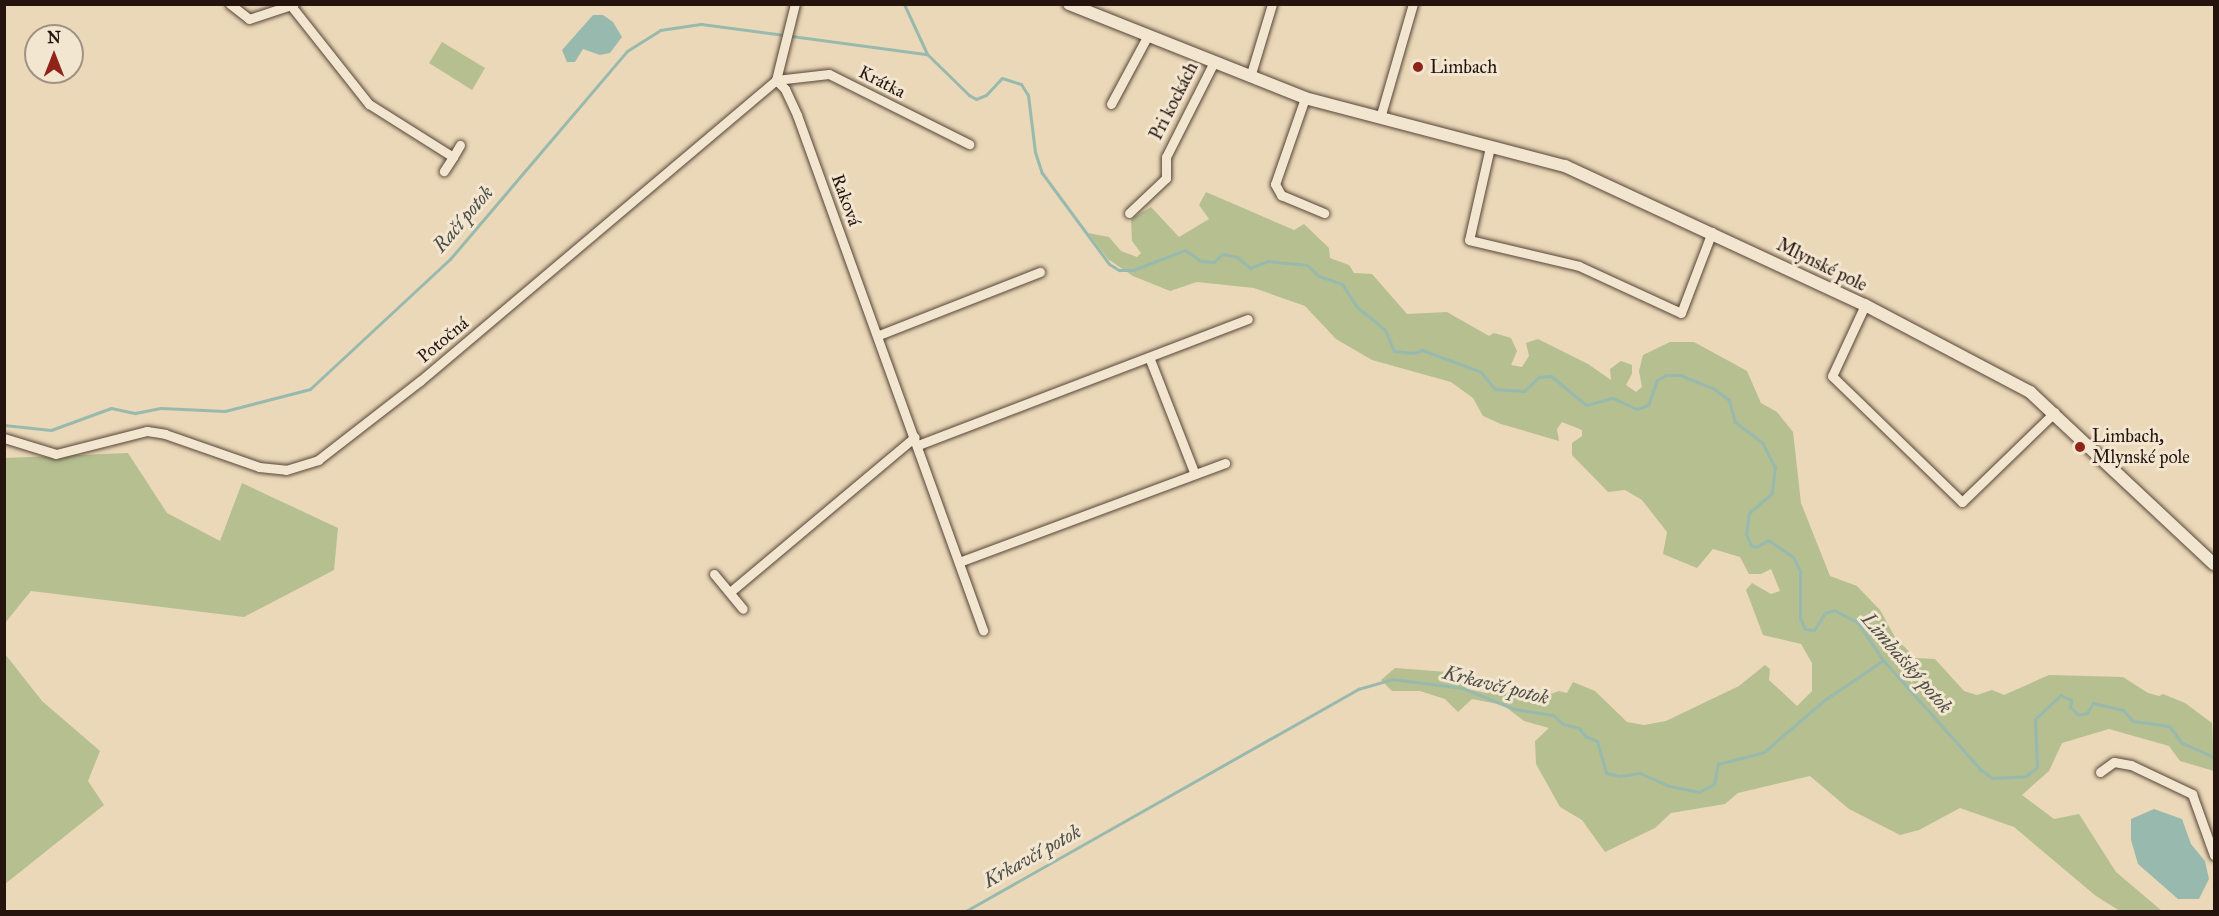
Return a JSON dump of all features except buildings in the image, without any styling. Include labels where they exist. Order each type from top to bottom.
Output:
[{"type":"street","points":[[230,4],[249,19],[293,6],[369,104],[453,157]]},
{"type":"street","points":[[776,80],[795,4]]},
{"type":"street","name":"Pri kockách","points":[[1069,4],[1305,98],[1353,111]]},
{"type":"street","points":[[1250,77],[1272,4]]},
{"type":"street","points":[[1380,118],[1413,4]]},
{"type":"street","points":[[1111,104],[1144,33]]},
{"type":"street","name":"Pri kockách","points":[[1129,213],[1166,178],[1166,157],[1214,62]]},
{"type":"street","name":"Krátka","points":[[776,80],[829,74],[969,144]]},
{"type":"street","name":"Raková","points":[[776,80],[785,89],[797,115],[879,335],[982,630]]},
{"type":"street","name":"Potočná","points":[[4,438],[56,454],[147,431],[165,434],[259,467],[286,470],[318,460],[420,381],[776,80]]},
{"type":"street","points":[[1305,98],[1275,184],[1281,195],[1324,213]]},
{"type":"street","name":"Mlynské pole","points":[[1353,111],[1565,166],[1712,232],[1865,305],[2030,392],[2055,412],[2214,564]]},
{"type":"street","points":[[444,171],[460,145]]},
{"type":"street","points":[[1490,147],[1468,240],[1579,266],[1681,313],[1712,232]]},
{"type":"street","points":[[879,335],[1040,272]]},
{"type":"street","points":[[1865,305],[1832,376],[1962,502],[2055,412]]},
{"type":"street","points":[[730,592],[916,441],[1248,319]]},
{"type":"street","points":[[1149,357],[1194,472]]},
{"type":"street","points":[[959,562],[1194,472],[1225,463]]},
{"type":"street","points":[[714,574],[743,609]]},
{"type":"street","points":[[2100,772],[2114,762],[2131,765],[2192,794],[2214,855]]},
{"type":"green space","points":[[442,42],[485,68],[472,90],[429,63]]},
{"type":"green space","points":[[1206,192],[1294,230],[1304,224],[1329,248],[1330,258],[1349,265],[1354,273],[1372,274],[1407,314],[1447,312],[1489,336],[1494,333],[1511,338],[1517,351],[1511,365],[1522,367],[1529,356],[1526,343],[1538,339],[1588,364],[1611,380],[1610,369],[1621,361],[1632,365],[1632,374],[1626,385],[1636,392],[1642,387],[1639,371],[1643,355],[1670,342],[1694,342],[1747,371],[1761,403],[1777,412],[1793,432],[1801,503],[1830,576],[1857,586],[1880,610],[1896,639],[1916,658],[1935,659],[1964,691],[1977,695],[1992,690],[2004,695],[2049,675],[2123,677],[2148,693],[2159,696],[2163,694],[2185,703],[2212,723],[2214,771],[2180,761],[2169,746],[2109,729],[2062,743],[2049,771],[2022,795],[2054,819],[2079,814],[2116,872],[2162,911],[2120,911],[2096,896],[2014,827],[1960,808],[1919,830],[1900,835],[1849,809],[1810,776],[1738,793],[1725,804],[1671,813],[1655,828],[1605,852],[1582,820],[1560,807],[1536,764],[1535,741],[1549,728],[1524,721],[1503,705],[1472,699],[1458,712],[1445,699],[1420,691],[1392,691],[1381,680],[1395,668],[1447,672],[1467,689],[1487,693],[1501,688],[1536,704],[1542,697],[1559,691],[1567,693],[1573,682],[1595,691],[1627,722],[1644,725],[1666,721],[1739,686],[1765,665],[1770,669],[1769,680],[1797,706],[1812,691],[1812,663],[1801,644],[1763,635],[1746,590],[1752,583],[1771,594],[1780,591],[1771,569],[1761,574],[1749,574],[1740,557],[1713,549],[1697,568],[1663,554],[1667,532],[1642,500],[1625,490],[1608,492],[1572,455],[1572,443],[1582,436],[1582,430],[1562,422],[1557,429],[1559,441],[1501,424],[1483,416],[1473,398],[1451,382],[1372,360],[1336,339],[1305,306],[1254,288],[1197,282],[1170,291],[1133,276],[1108,259],[1088,233],[1109,237],[1121,251],[1137,257],[1141,253],[1132,241],[1131,219],[1151,207],[1179,237],[1209,219],[1199,205]]},
{"type":"green space","points":[[128,453],[167,513],[220,541],[242,483],[338,528],[334,570],[244,617],[31,591],[5,623],[5,458]]},
{"type":"green space","points":[[5,654],[42,701],[100,751],[88,781],[104,805],[5,884]]},
{"type":"water","points":[[593,15],[603,15],[613,22],[622,37],[610,53],[600,55],[583,49],[575,62],[567,62],[562,50]]},
{"type":"water","points":[[2154,809],[2182,819],[2191,844],[2205,861],[2209,879],[2199,899],[2178,899],[2138,864],[2131,840],[2131,819]]},
{"type":"waterway","name":"Limbašský potok","points":[[904,4],[927,54],[969,95],[976,99],[986,95],[1002,78],[1021,84],[1028,95],[1035,152],[1042,173],[1109,264],[1119,270],[1133,270],[1185,250],[1201,261],[1214,262],[1222,254],[1237,257],[1250,268],[1268,261],[1307,265],[1319,276],[1342,284],[1357,307],[1385,330],[1394,351],[1414,353],[1422,350],[1481,372],[1495,389],[1524,391],[1539,377],[1551,376],[1586,405],[1613,398],[1637,409],[1648,405],[1657,380],[1666,375],[1680,375],[1713,388],[1729,400],[1735,422],[1762,442],[1775,467],[1772,493],[1749,513],[1746,534],[1751,545],[1756,547],[1768,540],[1793,557],[1800,571],[1800,618],[1805,629],[1814,630],[1825,613],[1834,610],[1858,623],[1883,660],[1980,769],[1992,778],[2026,776],[2037,767],[2035,719],[2061,695],[2071,700],[2070,707],[2079,715],[2087,713],[2093,703],[2123,710],[2133,721],[2169,726],[2182,743],[2214,757]]},
{"type":"waterway","name":"Račí potok","points":[[4,425],[51,430],[111,408],[135,413],[161,408],[225,411],[310,389],[450,259],[627,51],[660,30],[701,24],[927,54]]},
{"type":"waterway","name":"Krkavčí potok","points":[[964,912],[1358,689],[1392,679],[1462,688],[1514,709],[1553,715],[1563,724],[1579,728],[1585,736],[1597,741],[1606,773],[1620,776],[1640,773],[1669,786],[1699,792],[1714,784],[1718,764],[1764,752],[1823,701],[1882,661]]},
{"type":"place","name":"Limbach","points":[[1418,67]]},
{"type":"place","name":"Limbach, Mlynské pole","points":[[2080,447]]}]
